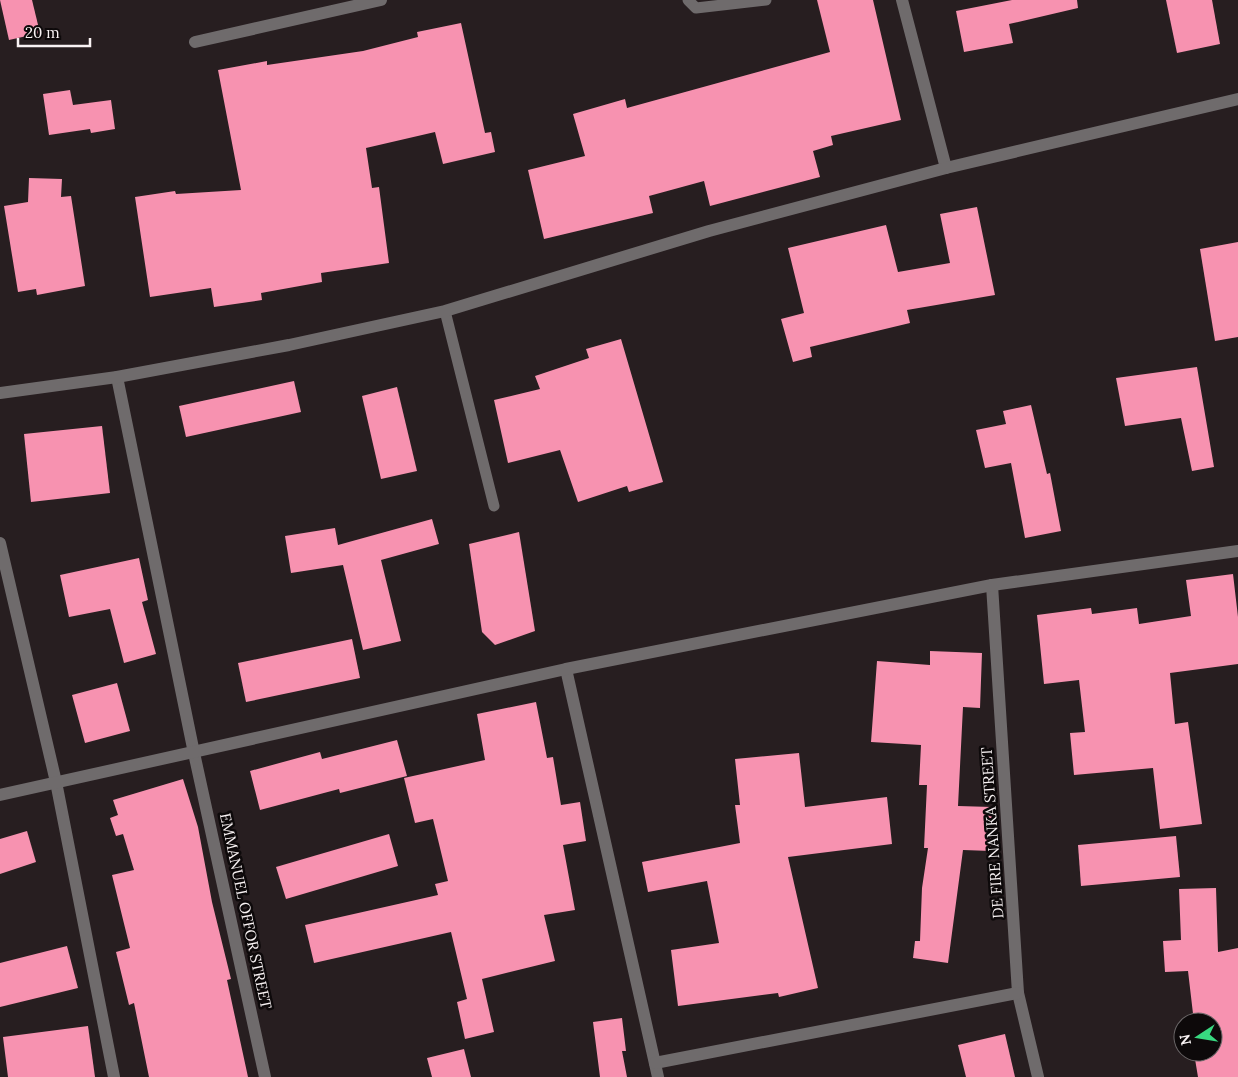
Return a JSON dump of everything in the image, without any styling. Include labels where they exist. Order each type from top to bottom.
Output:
[{"type":"street","points":[[195,42],[381,0]]},
{"type":"street","points":[[902,0],[946,168]]},
{"type":"street","points":[[0,393],[117,376],[288,345],[445,311],[709,231],[946,168],[1238,100]]},
{"type":"street","name":"EMMANUEL OFFOR STREET","points":[[117,376],[194,753],[265,1077]]},
{"type":"street","points":[[0,543],[56,782],[114,1077]]},
{"type":"street","points":[[0,795],[566,669],[992,585],[1238,551]]},
{"type":"street","name":"DE FIRE NANKA STREET","points":[[992,585],[1018,993],[1038,1077]]},
{"type":"street","points":[[566,669],[658,1077]]},
{"type":"street","points":[[655,1063],[1018,993]]},
{"type":"lane","points":[[688,0],[696,8],[766,0]]},
{"type":"lane","points":[[445,311],[494,506]]},
{"type":"building","points":[[0,0],[32,0],[40,33],[9,40]]},
{"type":"building","points":[[817,0],[873,0],[901,120],[831,136],[833,145],[813,151],[820,177],[710,206],[704,181],[649,196],[653,213],[544,239],[528,170],[585,156],[573,114],[625,99],[627,108],[830,52]]},
{"type":"building","points":[[1012,0],[1077,0],[1078,8],[1009,24],[1013,43],[964,52],[956,11]]},
{"type":"building","points":[[1166,0],[1212,0],[1220,44],[1177,53]]},
{"type":"building","points":[[461,23],[485,133],[491,132],[495,152],[443,164],[435,132],[366,148],[372,188],[379,187],[389,263],[321,273],[322,282],[261,293],[262,300],[214,307],[211,288],[150,297],[135,197],[175,191],[176,194],[241,190],[218,70],[267,61],[267,65],[363,51],[418,37],[417,32]]},
{"type":"building","points":[[70,90],[73,105],[111,100],[115,129],[91,133],[90,129],[49,135],[43,94]]},
{"type":"building","points":[[29,178],[62,179],[61,197],[71,196],[85,286],[37,295],[36,289],[18,292],[4,206],[28,202]]},
{"type":"building","points":[[977,207],[995,295],[907,310],[910,323],[810,347],[812,357],[793,362],[781,319],[804,313],[788,248],[886,225],[898,272],[950,263],[940,214]]},
{"type":"building","points":[[1238,242],[1238,337],[1215,341],[1200,249]]},
{"type":"building","points":[[621,339],[663,482],[629,492],[627,486],[578,502],[560,450],[508,463],[494,400],[540,389],[535,376],[589,358],[586,349]]},
{"type":"building","points":[[1197,367],[1214,467],[1192,471],[1181,418],[1125,426],[1116,378]]},
{"type":"building","points":[[294,381],[301,412],[186,437],[179,406]]},
{"type":"building","points":[[397,387],[417,471],[381,479],[362,396]]},
{"type":"building","points":[[1031,405],[1047,474],[1050,473],[1061,531],[1025,538],[1011,463],[985,468],[976,430],[1006,424],[1003,411]]},
{"type":"building","points":[[102,426],[110,493],[31,502],[24,434]]},
{"type":"building","points":[[432,519],[439,544],[381,560],[401,641],[363,650],[343,565],[291,573],[285,536],[335,528],[338,545]]},
{"type":"building","points":[[519,532],[535,631],[495,645],[482,632],[469,544]]},
{"type":"building","points":[[139,558],[148,600],[142,602],[156,654],[124,663],[110,609],[69,617],[60,575]]},
{"type":"building","points":[[1233,574],[1238,617],[1238,664],[1170,673],[1175,724],[1188,722],[1202,824],[1160,829],[1153,768],[1074,775],[1070,733],[1085,732],[1079,680],[1044,684],[1037,615],[1091,608],[1092,614],[1137,608],[1139,624],[1191,616],[1186,580]]},
{"type":"building","points":[[352,639],[360,678],[246,702],[238,663]]},
{"type":"building","points":[[930,651],[982,653],[980,708],[963,707],[958,806],[992,807],[991,851],[963,850],[948,963],[913,958],[915,941],[920,941],[922,888],[928,848],[924,848],[927,785],[919,785],[921,745],[871,742],[877,661],[930,665]]},
{"type":"building","points":[[117,683],[130,731],[85,743],[72,695]]},
{"type":"building","points":[[536,702],[547,758],[553,757],[561,805],[580,802],[586,841],[563,845],[575,910],[544,915],[555,961],[482,979],[494,1032],[465,1039],[457,1002],[467,999],[451,932],[314,963],[305,925],[438,895],[435,884],[448,881],[433,819],[415,823],[404,778],[485,760],[477,714]]},
{"type":"building","points":[[397,740],[407,776],[340,793],[339,789],[260,810],[250,771],[320,752],[322,759]]},
{"type":"building","points":[[799,753],[805,807],[887,797],[892,844],[788,857],[818,988],[779,997],[778,993],[678,1006],[671,950],[719,943],[707,881],[648,892],[642,862],[740,843],[735,805],[740,805],[735,759]]},
{"type":"building","points":[[183,779],[198,827],[212,902],[231,979],[227,980],[248,1077],[149,1077],[134,1003],[129,1005],[116,952],[130,948],[112,875],[134,870],[123,834],[116,836],[110,818],[118,815],[113,800]]},
{"type":"building","points":[[27,831],[36,862],[0,874],[0,839]]},
{"type":"building","points":[[389,834],[398,866],[286,899],[276,867]]},
{"type":"building","points":[[1176,836],[1180,877],[1081,886],[1078,845]]},
{"type":"building","points":[[1216,888],[1218,952],[1238,948],[1238,1077],[1198,1077],[1196,1062],[1223,1062],[1223,1012],[1193,1012],[1188,971],[1165,972],[1163,941],[1181,940],[1179,889]]},
{"type":"building","points":[[67,946],[78,988],[0,1007],[0,963]]},
{"type":"building","points":[[622,1018],[626,1051],[622,1051],[627,1077],[600,1077],[593,1022]]},
{"type":"building","points":[[88,1026],[95,1077],[8,1077],[3,1037]]},
{"type":"building","points":[[1005,1034],[1015,1077],[966,1077],[958,1045]]},
{"type":"building","points":[[464,1049],[471,1077],[432,1077],[427,1058]]}]
